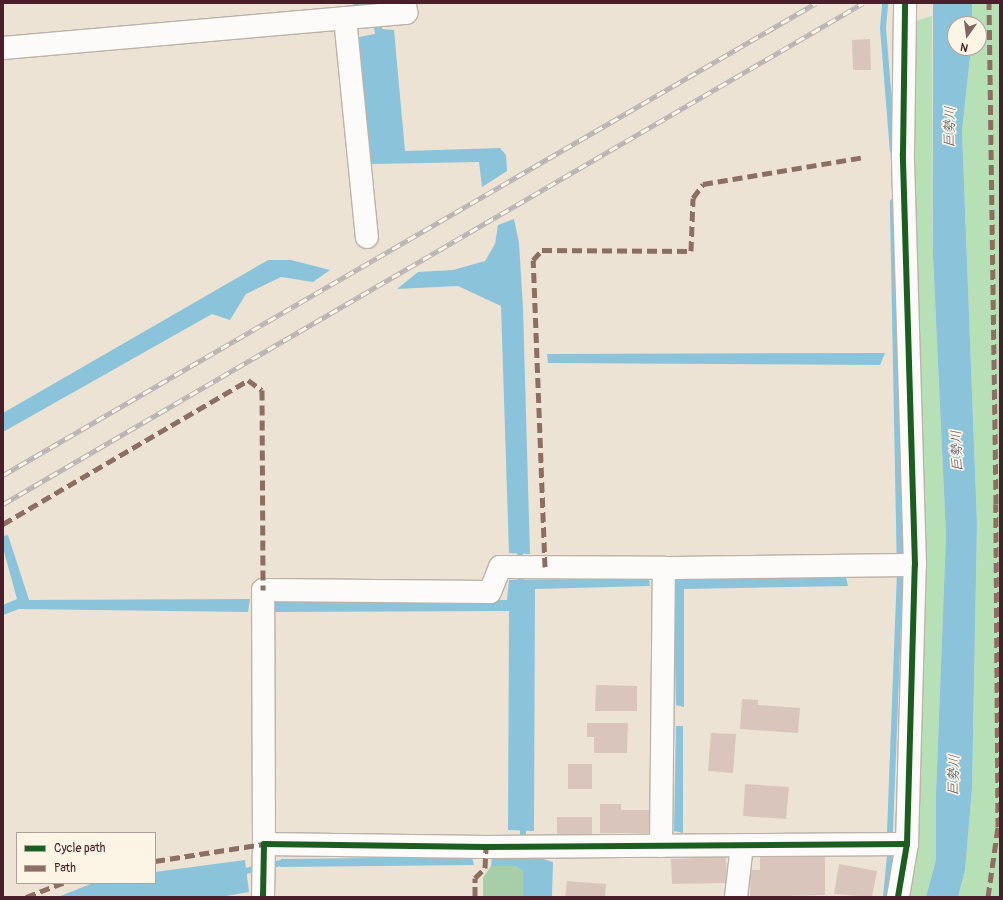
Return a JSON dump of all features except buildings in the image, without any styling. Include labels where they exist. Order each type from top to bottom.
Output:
[{"type":"street","points":[[3,48],[406,13],[405,3]]},
{"type":"street","points":[[898,897],[907,844],[915,565],[903,154],[905,3]]},
{"type":"street","points":[[366,16],[367,237]]},
{"type":"street","points":[[263,897],[263,590],[490,592],[500,567],[664,568],[915,565]]},
{"type":"street","points":[[661,846],[664,568]]},
{"type":"street","points":[[263,860],[524,847],[907,844]]},
{"type":"street","points":[[736,897],[742,845]]},
{"type":"green space","points":[[972,3],[1000,3],[1000,897],[958,897],[965,870],[972,788],[977,524],[962,131],[970,56],[987,56],[987,16],[972,16]]},
{"type":"green space","points":[[932,16],[933,256],[946,535],[936,794],[936,860],[926,897],[906,897],[914,872],[922,564],[914,169],[916,21]]},
{"type":"green space","points":[[491,866],[515,866],[523,871],[523,897],[483,897],[483,878]]},
{"type":"water","points":[[353,3],[392,3],[392,5],[379,7],[382,29],[394,30],[405,151],[500,148],[506,155],[507,171],[482,187],[479,162],[371,164],[359,37],[375,34],[371,8],[354,10]]},
{"type":"water","name":"巨勢川","points":[[933,3],[972,3],[972,16],[947,16],[947,56],[970,56],[962,131],[977,524],[972,788],[965,870],[958,897],[926,897],[936,860],[936,794],[946,535],[933,256]]},
{"type":"water","points":[[514,219],[519,243],[523,308],[530,554],[509,553],[501,306],[458,286],[397,289],[418,272],[453,270],[485,261],[495,244],[498,225]]},
{"type":"water","points":[[268,260],[291,260],[330,270],[313,282],[281,277],[246,294],[230,320],[212,314],[3,432],[3,413]]},
{"type":"water","points":[[885,353],[880,365],[548,363],[547,354]]},
{"type":"water","points":[[8,535],[29,600],[250,599],[248,612],[19,609],[3,615],[3,605],[17,599],[3,548],[3,536]]},
{"type":"water","points":[[846,577],[848,586],[684,589],[684,707],[676,705],[673,580]]},
{"type":"water","points":[[649,578],[650,586],[535,589],[534,831],[508,830],[509,611],[273,612],[274,600],[507,600],[509,580]]},
{"type":"water","points":[[676,726],[683,726],[683,833],[674,831]]},
{"type":"water","points":[[472,857],[474,865],[280,867],[281,859]]},
{"type":"water","points":[[492,858],[540,858],[553,862],[552,897],[523,897],[523,871],[515,866],[491,866]]},
{"type":"water","points":[[245,860],[249,892],[220,897],[58,897],[90,884],[156,884],[156,872]]},
{"type":"waterway","points":[[885,5],[883,28],[893,151]]},
{"type":"waterway","points":[[890,832],[900,575],[893,202]]},
{"type":"waterway","points":[[520,554],[521,580]]},
{"type":"waterway","points":[[523,830],[523,844]]},
{"type":"waterway","points":[[886,897],[890,856]]},
{"type":"waterway","points":[[246,871],[281,863]]},
{"type":"railway","points":[[3,475],[816,3]]},
{"type":"railway","points":[[3,504],[863,3]]},
{"type":"marked path","points":[[988,897],[998,827],[996,504],[989,3]]},
{"type":"marked path","points":[[545,567],[533,260],[542,250],[691,251],[693,198],[703,184],[864,157]]},
{"type":"marked path","points":[[3,524],[248,380],[262,390],[263,590]]},
{"type":"marked path","points":[[156,861],[264,844]]},
{"type":"marked path","points":[[475,897],[475,878],[485,868],[486,847]]},
{"type":"marked path","points":[[26,897],[60,884]]},
{"type":"cycle path","points":[[898,897],[907,844],[915,565],[903,154],[905,3]]},
{"type":"cycle path","points":[[263,897],[264,844],[486,847],[907,844]]}]
